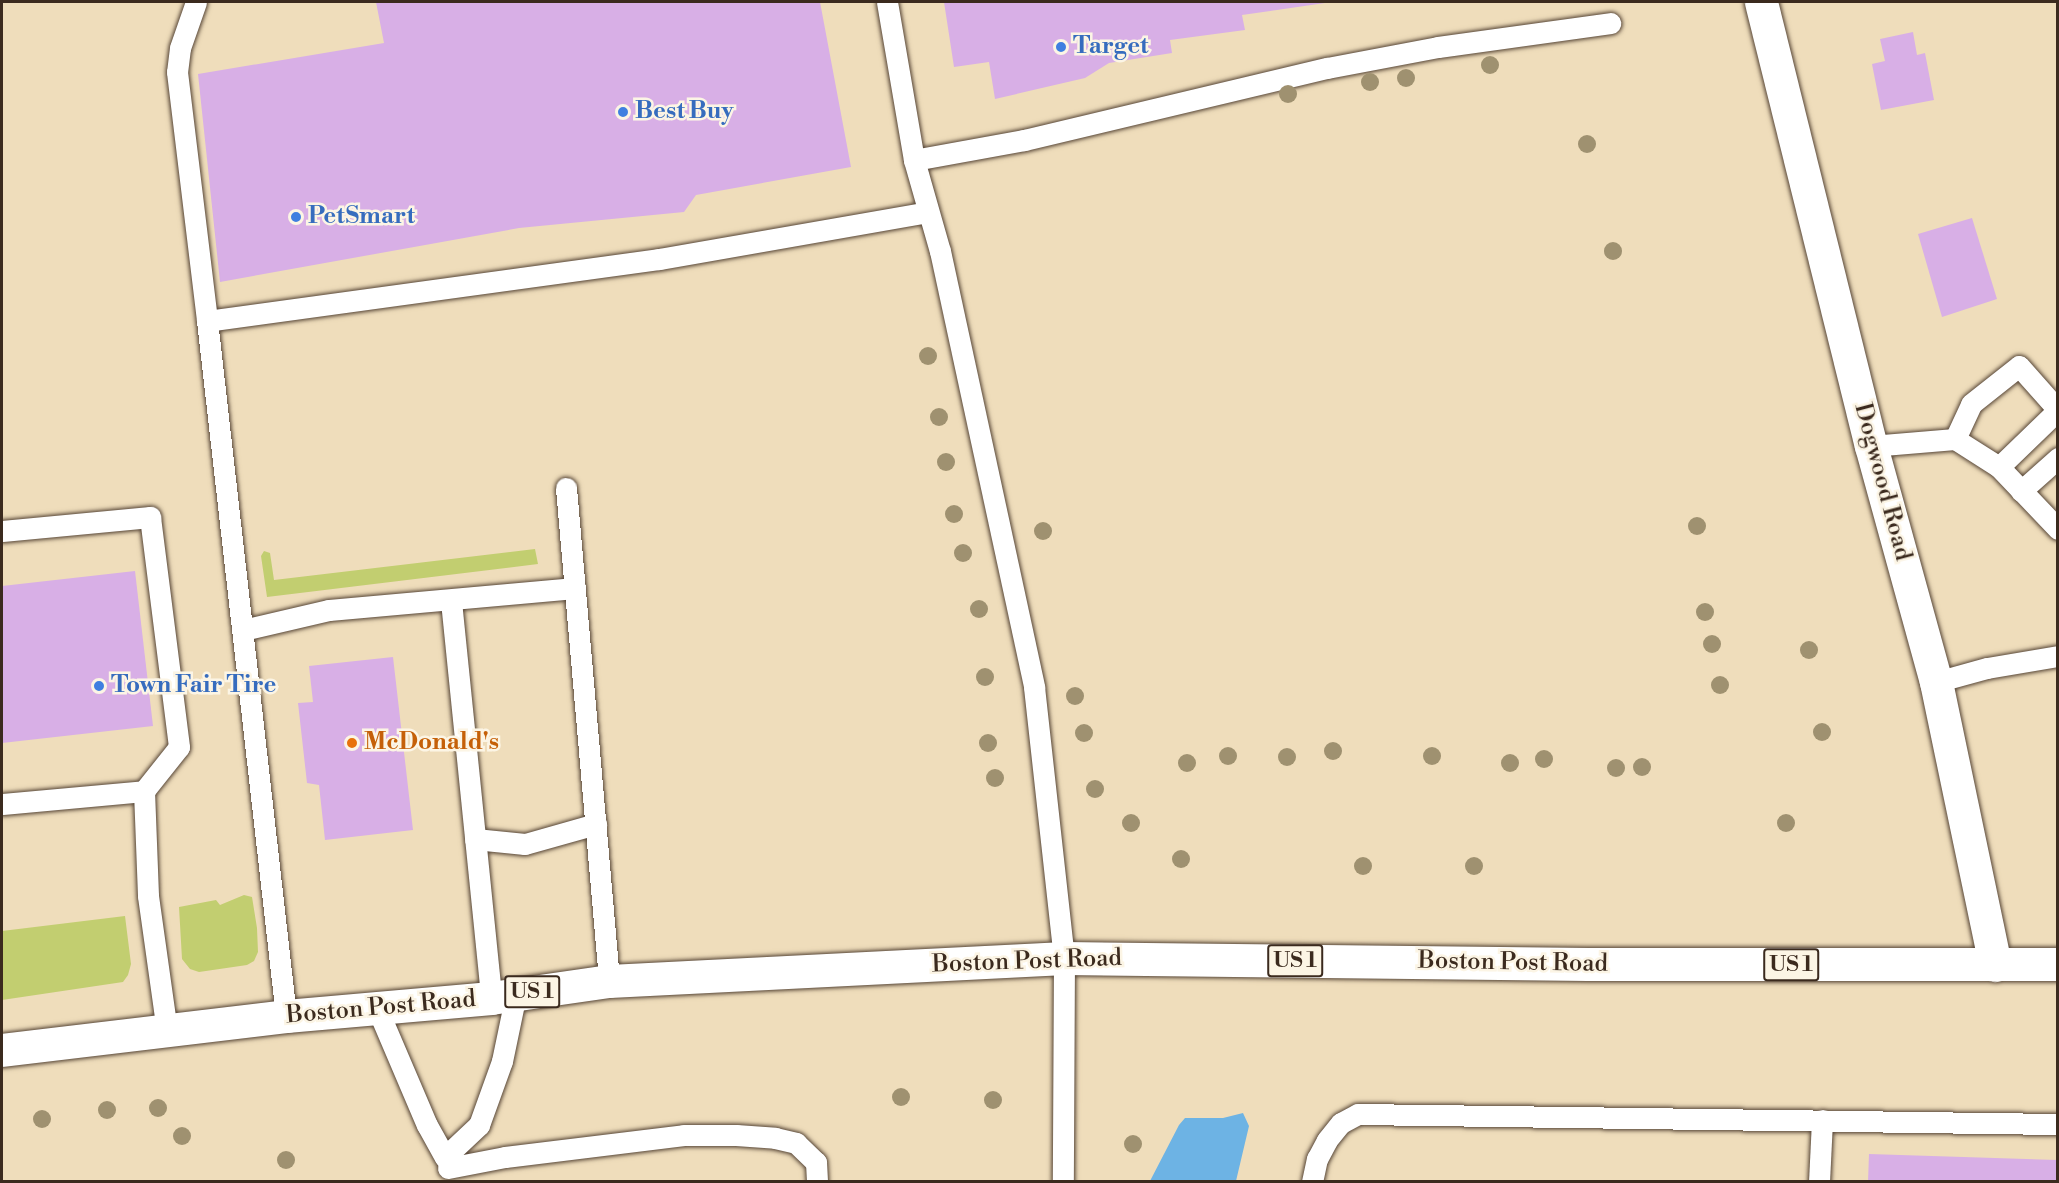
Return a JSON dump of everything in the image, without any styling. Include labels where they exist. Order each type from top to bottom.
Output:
[{"type":"main road","name":"Dogwood Road","points":[[1761,2],[1871,446],[1936,682],[1995,965]]},
{"type":"main road","name":"Boston Post Road","points":[[2,1050],[286,1016],[504,996],[609,981],[1064,958],[1588,964],[2058,964]]},
{"type":"lane","points":[[196,2],[180,48],[177,72],[286,1016]]},
{"type":"lane","points":[[887,2],[914,160],[940,251],[1034,687],[1064,958],[1063,1182]]},
{"type":"lane","points":[[914,160],[1024,140],[1327,68],[1438,47],[1610,23]]},
{"type":"lane","points":[[207,321],[659,260],[928,212]]},
{"type":"lane","points":[[1955,439],[1971,404],[2019,366],[2058,410],[1998,467]]},
{"type":"lane","points":[[1871,446],[1955,439],[1998,467],[2058,529]]},
{"type":"lane","points":[[2021,491],[2058,458]]},
{"type":"lane","points":[[566,488],[609,981]]},
{"type":"lane","points":[[2,531],[150,517],[179,747],[144,791],[148,896],[167,1032]]},
{"type":"lane","points":[[243,630],[329,610],[451,601],[575,588]]},
{"type":"lane","points":[[447,1169],[479,1125],[502,1061],[504,996],[475,838],[451,601]]},
{"type":"lane","points":[[1936,682],[1987,668],[2058,656]]},
{"type":"lane","points":[[2,804],[144,791]]},
{"type":"lane","points":[[475,838],[525,844],[596,824]]},
{"type":"lane","points":[[376,1008],[447,1169]]},
{"type":"lane","points":[[1312,1182],[1317,1159],[1327,1140],[1341,1123],[1358,1114],[2058,1124]]},
{"type":"lane","points":[[1819,1182],[1822,1120]]},
{"type":"lane","points":[[447,1169],[505,1156],[684,1135],[736,1135],[775,1138],[796,1143],[816,1162],[817,1182]]},
{"type":"green space","points":[[535,549],[538,564],[267,597],[261,556],[264,551],[270,553],[274,580]]},
{"type":"green space","points":[[244,895],[252,897],[257,928],[258,952],[254,961],[247,965],[199,972],[190,969],[182,959],[179,907],[216,900],[220,905]]},
{"type":"green space","points":[[125,916],[131,964],[123,982],[2,1000],[2,931]]},
{"type":"water","points":[[1243,1113],[1249,1126],[1236,1181],[1150,1181],[1179,1125],[1185,1118],[1223,1118]]},
{"type":"building","points":[[376,2],[820,2],[851,167],[696,195],[684,212],[519,228],[220,282],[198,74],[384,43]]},
{"type":"building","name":"Target","points":[[944,2],[1325,3],[1242,15],[1245,30],[1170,40],[1172,53],[1109,63],[1085,78],[995,99],[989,62],[954,67]]},
{"type":"building","points":[[1913,32],[1917,55],[1925,53],[1934,100],[1881,110],[1872,64],[1885,61],[1880,39]]},
{"type":"building","points":[[1972,218],[1997,299],[1942,317],[1918,234]]},
{"type":"building","points":[[135,571],[153,726],[2,743],[2,586]]},
{"type":"building","name":"McDonald's","points":[[393,657],[413,830],[325,840],[319,785],[307,783],[298,703],[313,702],[309,666]]},
{"type":"building","points":[[1869,1154],[2058,1160],[2058,1182],[1868,1182]]},
{"type":"place","name":"Target","points":[[1061,47]]},
{"type":"place","name":"Best Buy","points":[[623,112]]},
{"type":"place","name":"PetSmart","points":[[296,217]]},
{"type":"place","name":"Town Fair Tire","points":[[99,686]]},
{"type":"place","name":"McDonald's","points":[[352,743]]}]
